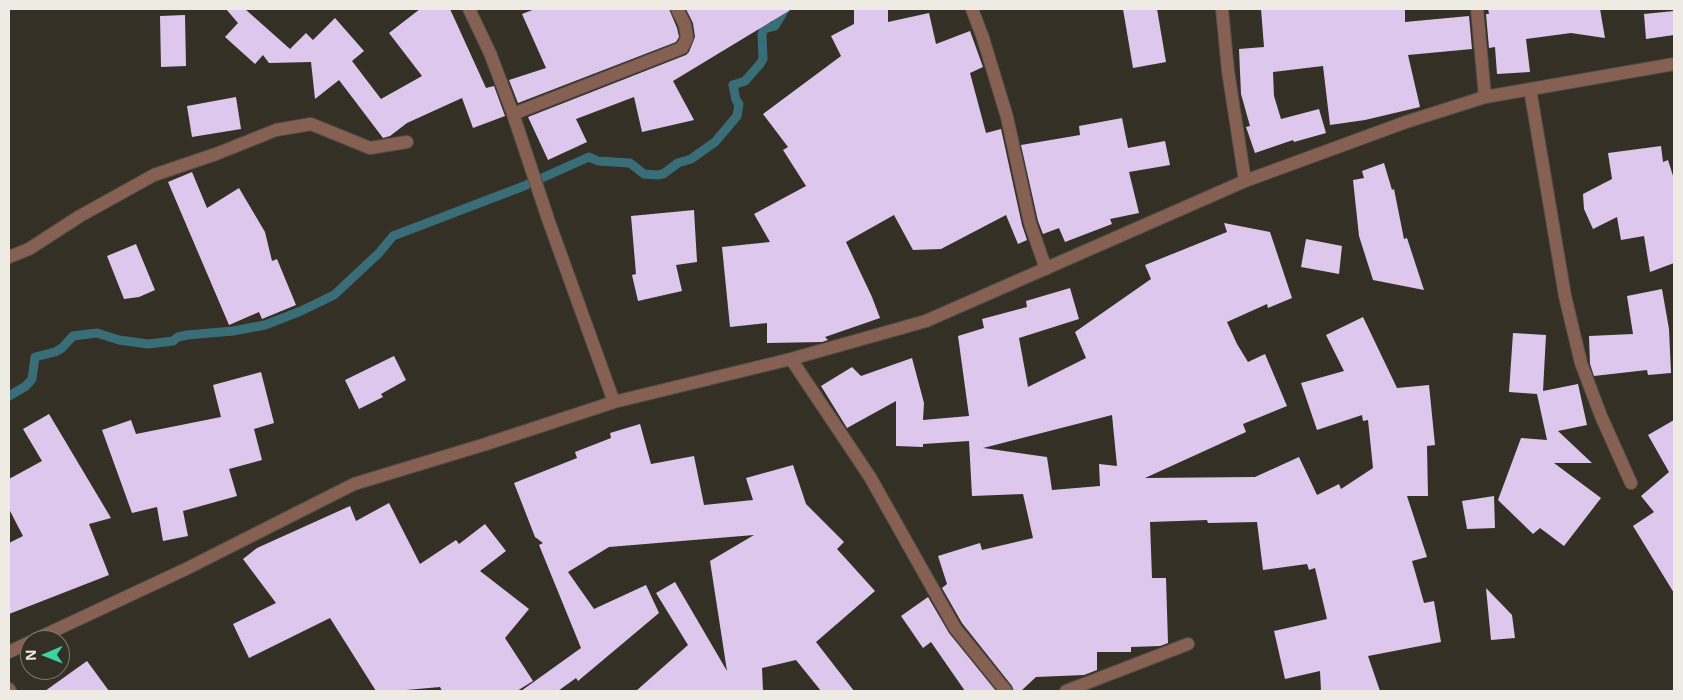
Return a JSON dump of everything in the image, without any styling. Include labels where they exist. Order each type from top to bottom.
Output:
[{"type":"street","points":[[469,9],[490,53],[513,114],[548,219],[614,402]]},
{"type":"street","points":[[513,114],[682,48],[687,38],[685,25],[677,9]]},
{"type":"street","points":[[972,9],[983,38],[1006,117],[1030,222],[1046,269]]},
{"type":"street","points":[[1222,9],[1228,71],[1246,182]]},
{"type":"street","points":[[1477,9],[1485,97]]},
{"type":"street","points":[[56,630],[186,570],[354,484],[486,444],[614,402],[791,359],[926,321],[1246,182],[1406,122],[1485,97],[1674,64]]},
{"type":"street","points":[[1530,89],[1565,296],[1581,363],[1600,416],[1631,483]]},
{"type":"street","points":[[9,257],[29,249],[80,216],[154,175],[216,154],[276,130],[311,124],[370,148],[407,142]]},
{"type":"street","points":[[791,359],[870,477],[955,628],[1006,691]]},
{"type":"street","points":[[1066,691],[1188,644]]},
{"type":"building","points":[[226,9],[245,9],[290,49],[306,33],[313,40],[335,18],[364,51],[352,61],[381,99],[422,76],[389,33],[420,9],[450,9],[486,88],[494,86],[505,116],[473,128],[462,98],[407,123],[390,136],[383,138],[339,80],[315,99],[311,62],[269,63],[263,55],[255,64],[225,37],[238,23]]},
{"type":"building","points":[[535,9],[669,9],[679,37],[676,42],[518,103],[509,80],[546,68],[522,14]]},
{"type":"building","points":[[686,9],[792,9],[673,81],[694,120],[642,132],[634,97],[576,119],[587,142],[548,160],[528,117],[686,55],[695,37],[693,23]]},
{"type":"building","points":[[854,9],[888,9],[888,22],[929,13],[936,44],[970,31],[983,67],[970,73],[986,133],[1001,129],[1027,240],[1018,244],[1006,215],[941,249],[913,250],[894,215],[846,242],[880,318],[825,337],[828,340],[822,342],[767,343],[767,323],[730,327],[722,247],[770,242],[754,214],[806,186],[783,150],[788,147],[763,114],[841,56],[831,36],[854,24]]},
{"type":"building","points":[[1123,9],[1157,9],[1166,62],[1133,68]]},
{"type":"building","points":[[1261,9],[1405,9],[1405,22],[1469,16],[1472,49],[1408,55],[1420,107],[1365,120],[1330,125],[1323,66],[1273,72],[1274,96],[1281,119],[1319,109],[1326,133],[1294,142],[1293,140],[1255,153],[1246,127],[1250,126],[1241,94],[1239,49],[1264,47]]},
{"type":"building","points":[[1488,9],[1600,9],[1605,38],[1571,33],[1526,39],[1530,72],[1497,74],[1495,47],[1489,48],[1486,14],[1489,14]]},
{"type":"building","points":[[1674,11],[1674,35],[1646,39],[1644,14]]},
{"type":"building","points":[[185,15],[186,66],[161,67],[160,16]]},
{"type":"building","points":[[236,97],[241,129],[192,137],[187,106]]},
{"type":"building","points":[[1122,118],[1128,148],[1165,141],[1170,165],[1129,172],[1139,213],[1110,219],[1112,224],[1065,242],[1059,228],[1043,234],[1038,221],[1021,145],[1080,135],[1079,126]]},
{"type":"building","points":[[1661,146],[1663,162],[1668,160],[1674,179],[1674,263],[1650,272],[1644,236],[1621,240],[1617,217],[1593,229],[1584,209],[1583,194],[1612,179],[1608,153]]},
{"type":"building","points":[[1384,163],[1392,190],[1394,189],[1404,239],[1407,238],[1424,290],[1373,280],[1359,236],[1353,180],[1364,178],[1362,171]]},
{"type":"building","points":[[192,172],[207,208],[239,188],[265,232],[272,261],[277,259],[296,305],[262,319],[259,312],[229,325],[168,182]]},
{"type":"building","points":[[694,210],[697,262],[676,265],[682,291],[638,301],[632,275],[636,274],[631,216]]},
{"type":"building","points":[[1224,223],[1270,232],[1292,298],[1268,308],[1267,304],[1227,322],[1248,362],[1265,354],[1287,406],[1243,424],[1246,432],[1145,478],[1255,477],[1299,457],[1317,495],[1339,484],[1341,489],[1373,468],[1368,420],[1363,421],[1362,415],[1317,430],[1301,383],[1344,371],[1326,335],[1363,317],[1397,388],[1429,385],[1435,445],[1427,446],[1428,496],[1407,496],[1427,557],[1412,561],[1424,603],[1434,601],[1441,642],[1368,656],[1380,691],[1321,691],[1320,671],[1285,679],[1274,631],[1327,619],[1315,568],[1309,570],[1307,564],[1263,570],[1257,522],[1208,523],[1207,520],[1150,522],[1152,578],[1166,578],[1168,643],[1160,646],[1131,647],[1131,652],[1097,652],[1097,670],[1084,675],[1036,677],[1021,691],[1014,691],[962,623],[942,588],[947,584],[938,556],[980,543],[982,550],[1033,538],[1023,494],[972,496],[969,441],[923,444],[923,447],[896,446],[896,401],[847,428],[821,386],[852,367],[861,376],[912,358],[924,403],[923,420],[969,416],[958,336],[984,328],[982,319],[1027,307],[1026,301],[1070,288],[1079,319],[1019,338],[1028,387],[1086,358],[1075,332],[1151,279],[1145,265],[1227,232]],"holes":[[[1112,415],[1117,466],[1099,464],[1100,486],[1052,490],[1047,457],[983,448]]]},
{"type":"building","points":[[1306,239],[1342,246],[1339,274],[1301,267]]},
{"type":"building","points":[[136,244],[155,290],[139,297],[124,299],[107,256]]},
{"type":"building","points":[[1662,289],[1669,329],[1671,373],[1648,375],[1647,370],[1594,376],[1590,364],[1589,336],[1633,334],[1627,296]]},
{"type":"building","points":[[1513,333],[1546,335],[1543,391],[1578,384],[1587,425],[1558,431],[1592,463],[1554,463],[1601,498],[1564,546],[1540,528],[1533,534],[1498,500],[1521,438],[1547,440],[1537,394],[1509,392]]},
{"type":"building","points":[[394,356],[406,380],[381,394],[383,397],[359,409],[345,380]]},
{"type":"building","points":[[261,372],[274,423],[254,429],[262,460],[229,469],[237,496],[183,511],[188,536],[163,541],[157,507],[132,513],[102,430],[131,420],[136,434],[221,417],[213,385]]},
{"type":"building","points":[[49,414],[111,518],[89,524],[109,575],[9,614],[9,543],[23,536],[9,509],[9,479],[42,461],[23,429]]},
{"type":"building","points":[[1674,420],[1674,593],[1633,526],[1654,512],[1641,496],[1669,472],[1648,435]]},
{"type":"building","points":[[640,424],[651,464],[694,456],[704,505],[753,500],[746,478],[793,465],[806,504],[844,542],[837,549],[875,591],[816,642],[854,691],[821,691],[796,660],[762,668],[763,691],[636,691],[688,645],[656,593],[675,582],[727,671],[710,561],[754,535],[609,547],[568,572],[594,609],[646,585],[659,613],[578,681],[576,678],[558,691],[521,691],[581,648],[539,545],[543,543],[535,537],[514,483],[577,458],[575,452],[611,438],[610,433]]},
{"type":"building","points":[[1494,496],[1495,528],[1467,529],[1462,501]]},
{"type":"building","points":[[389,503],[420,564],[456,540],[459,544],[485,524],[506,551],[480,571],[529,609],[505,638],[533,681],[517,691],[442,691],[440,687],[376,691],[330,618],[249,658],[233,624],[276,603],[243,559],[257,548],[350,506],[356,521]]},
{"type":"building","points":[[1486,588],[1512,615],[1515,638],[1491,640]]},
{"type":"building","points":[[928,597],[949,633],[996,691],[965,691],[931,642],[923,648],[901,616]]},
{"type":"building","points":[[87,661],[109,691],[45,691],[60,680],[70,680],[70,673]]},
{"type":"waterway","points":[[9,396],[26,386],[32,379],[35,357],[55,352],[62,348],[73,336],[97,333],[119,340],[148,344],[173,341],[178,337],[187,335],[233,331],[265,325],[301,311],[334,295],[379,253],[393,236],[524,186],[589,157],[598,161],[630,163],[644,174],[663,174],[678,163],[691,159],[715,142],[737,116],[739,104],[736,100],[733,85],[745,81],[760,64],[763,59],[762,34],[764,29],[775,26],[785,9]]}]
